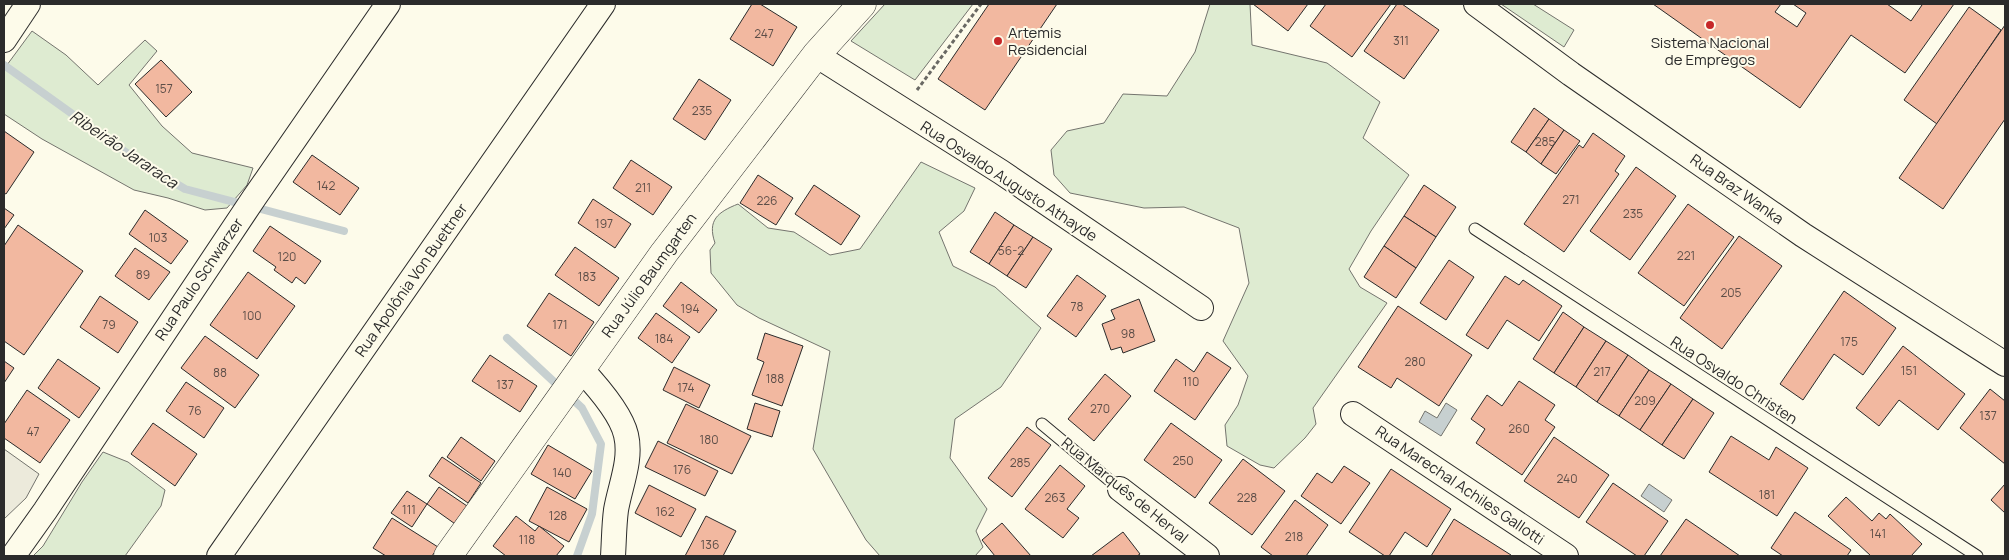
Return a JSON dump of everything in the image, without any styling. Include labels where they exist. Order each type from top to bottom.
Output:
[{"type":"street","name":"Rua Paulo Schwarzer","points":[[13,556],[46,511],[254,198],[388,4]]},
{"type":"street","name":"Rua Apolônia Von Buettner","points":[[220,556],[603,4]]},
{"type":"street","name":"Rua Júlio Baumgarten","points":[[448,556],[664,253],[816,55],[862,4]]},
{"type":"street","name":"Rua Braz Wanka","points":[[1476,4],[1571,74],[1795,230],[2005,364]]},
{"type":"street","name":"Rua Osvaldo Augusto Athayde","points":[[816,55],[901,111],[1001,172],[1201,308]]},
{"type":"street","points":[[570,383],[598,386],[613,407],[626,435],[626,462],[616,511],[613,556]]},
{"type":"street","name":"Rua Marechal Achiles Gallotti","points":[[1353,414],[1566,556]]},
{"type":"street","name":"Rua Marquês de Herval","points":[[1120,489],[1207,556]]},
{"type":"lane","name":"Rua Osvaldo Christen","points":[[1475,229],[1977,556]]},
{"type":"lane","name":"Rua Marquês de Herval","points":[[1042,424],[1120,489]]},
{"type":"path","points":[[901,111],[981,4]]},
{"type":"green space","points":[[885,4],[973,4],[915,80],[851,41]]},
{"type":"green space","points":[[1210,4],[1250,4],[1252,45],[1327,63],[1380,102],[1363,138],[1409,175],[1371,231],[1349,269],[1360,287],[1387,303],[1313,408],[1316,424],[1305,438],[1274,468],[1260,465],[1227,446],[1225,425],[1238,405],[1248,376],[1223,341],[1249,283],[1239,228],[1184,207],[1144,208],[1070,193],[1054,175],[1051,150],[1067,131],[1104,123],[1123,94],[1167,96],[1195,52]]},
{"type":"green space","points":[[1501,4],[1533,4],[1574,30],[1564,47]]},
{"type":"green space","points":[[32,31],[66,55],[98,85],[145,40],[157,51],[129,85],[162,126],[192,153],[253,168],[247,185],[227,208],[205,210],[168,198],[134,190],[42,139],[4,114],[4,69]]},
{"type":"green space","points":[[921,162],[975,188],[964,211],[939,232],[953,266],[995,287],[1041,328],[1001,387],[955,419],[950,458],[987,509],[976,531],[983,547],[975,556],[880,556],[866,540],[813,449],[830,351],[759,318],[737,305],[711,273],[710,250],[715,243],[713,223],[725,210],[738,204],[768,228],[794,232],[830,255],[860,249]]},
{"type":"green space","points":[[103,452],[128,462],[165,490],[161,506],[125,556],[33,556],[43,546],[82,482]]},
{"type":"shaded area","points":[[1446,403],[1457,410],[1441,436],[1419,422],[1425,411],[1437,418]]},
{"type":"shaded area","points":[[4,449],[39,474],[26,498],[4,519]]},
{"type":"shaded area","points":[[1649,484],[1672,500],[1664,512],[1641,496]]},
{"type":"building","points":[[752,4],[760,4],[797,27],[773,66],[730,39]]},
{"type":"building","name":"Artemis Residencial","points":[[989,4],[1057,4],[985,110],[938,79]]},
{"type":"building","points":[[1253,4],[1308,4],[1288,31]]},
{"type":"building","points":[[1326,4],[1391,4],[1352,57],[1310,26]]},
{"type":"building","points":[[1397,4],[1402,4],[1439,30],[1404,79],[1364,51]]},
{"type":"building","points":[[1653,4],[1781,4],[1775,12],[1797,27],[1806,13],[1793,4],[1887,4],[1911,21],[1922,5],[1920,4],[1954,4],[1905,73],[1851,35],[1800,108]]},
{"type":"building","points":[[1969,7],[2001,30],[1937,124],[1904,100]]},
{"type":"building","points":[[2005,25],[2005,119],[1943,209],[1899,178]]},
{"type":"building","points":[[161,60],[192,92],[166,117],[135,84]]},
{"type":"building","points":[[699,79],[731,100],[705,140],[673,119]]},
{"type":"building","points":[[1534,108],[1549,119],[1526,152],[1511,142]]},
{"type":"building","points":[[1549,119],[1564,130],[1541,164],[1526,152]]},
{"type":"building","points":[[1564,130],[1580,141],[1556,174],[1541,164]]},
{"type":"building","points":[[4,131],[34,152],[6,194],[4,193]]},
{"type":"building","points":[[1593,133],[1625,156],[1615,171],[1619,174],[1564,252],[1524,224],[1579,145],[1583,148]]},
{"type":"building","points":[[312,155],[359,188],[340,215],[293,182]]},
{"type":"building","points":[[631,160],[672,187],[653,215],[613,188]]},
{"type":"building","points":[[1636,167],[1676,196],[1630,260],[1590,231]]},
{"type":"building","points":[[758,175],[793,198],[776,225],[740,203]]},
{"type":"building","points":[[814,185],[860,216],[841,245],[795,214]]},
{"type":"building","points":[[1424,185],[1456,207],[1436,237],[1404,216]]},
{"type":"building","points":[[593,199],[631,224],[615,248],[578,223]]},
{"type":"building","points":[[1688,204],[1734,237],[1684,306],[1638,273]]},
{"type":"building","points":[[4,208],[14,215],[4,229]]},
{"type":"building","points":[[145,210],[188,241],[171,264],[129,234]]},
{"type":"building","points":[[995,212],[1014,225],[989,264],[970,252]]},
{"type":"building","points":[[1404,216],[1436,237],[1416,268],[1384,246]]},
{"type":"building","points":[[18,225],[83,271],[24,355],[4,341],[4,246]]},
{"type":"building","points":[[1014,225],[1033,237],[1007,276],[989,264]]},
{"type":"building","points":[[270,226],[321,261],[305,284],[296,277],[292,283],[274,270],[276,267],[253,251]]},
{"type":"building","points":[[1739,236],[1782,266],[1722,349],[1680,318]]},
{"type":"building","points":[[1033,237],[1052,249],[1026,288],[1007,276]]},
{"type":"building","points":[[1384,246],[1416,268],[1396,298],[1364,277]]},
{"type":"building","points":[[575,247],[619,278],[599,306],[555,275]]},
{"type":"building","points":[[135,248],[170,272],[149,300],[115,276]]},
{"type":"building","points":[[1449,260],[1474,277],[1446,320],[1420,303]]},
{"type":"building","points":[[248,272],[295,306],[257,359],[210,325]]},
{"type":"building","points":[[1077,275],[1106,296],[1076,337],[1047,316]]},
{"type":"building","points":[[1505,276],[1519,285],[1523,280],[1562,306],[1539,341],[1507,320],[1488,349],[1466,335]]},
{"type":"building","points":[[681,282],[717,310],[699,333],[663,306]]},
{"type":"building","points":[[1844,291],[1896,328],[1863,375],[1834,354],[1803,400],[1780,384]]},
{"type":"building","points":[[549,293],[594,322],[571,356],[527,326]]},
{"type":"building","points":[[100,296],[138,322],[118,353],[80,327]]},
{"type":"building","points":[[1139,299],[1155,341],[1123,353],[1121,347],[1111,350],[1102,324],[1115,319],[1111,310]]},
{"type":"building","points":[[1398,306],[1472,355],[1439,406],[1397,378],[1391,388],[1358,367]]},
{"type":"building","points":[[1563,312],[1584,327],[1554,373],[1533,359]]},
{"type":"building","points":[[656,313],[690,337],[672,363],[638,338]]},
{"type":"building","points":[[1584,327],[1606,341],[1576,387],[1554,373]]},
{"type":"building","points":[[765,333],[803,346],[782,406],[752,395],[764,362],[757,359]]},
{"type":"building","points":[[205,336],[259,375],[235,408],[181,368]]},
{"type":"building","points":[[1606,341],[1628,355],[1597,402],[1576,387]]},
{"type":"building","points":[[1903,346],[1965,394],[1938,430],[1899,400],[1879,426],[1856,408]]},
{"type":"building","points":[[1207,352],[1231,368],[1195,420],[1154,391],[1176,359],[1194,372]]},
{"type":"building","points":[[490,355],[537,386],[520,412],[472,381]]},
{"type":"building","points":[[1628,355],[1649,370],[1619,416],[1597,402]]},
{"type":"building","points":[[58,359],[100,388],[79,418],[38,388]]},
{"type":"building","points":[[4,361],[14,368],[4,383]]},
{"type":"building","points":[[674,367],[710,385],[699,408],[663,390]]},
{"type":"building","points":[[1649,370],[1671,384],[1640,430],[1619,416]]},
{"type":"building","points":[[1105,374],[1131,396],[1094,441],[1068,419]]},
{"type":"building","points":[[1519,381],[1555,405],[1545,420],[1555,427],[1522,475],[1476,443],[1485,429],[1471,419],[1487,395],[1502,406]]},
{"type":"building","points":[[186,382],[224,408],[204,438],[166,411]]},
{"type":"building","points":[[1671,384],[1693,399],[1662,445],[1640,430]]},
{"type":"building","points":[[1990,389],[2005,401],[2005,464],[1960,428]]},
{"type":"building","points":[[27,390],[70,420],[40,463],[4,438],[4,424]]},
{"type":"building","points":[[1693,399],[1714,413],[1684,459],[1662,445]]},
{"type":"building","points":[[755,403],[780,411],[772,437],[747,429]]},
{"type":"building","points":[[686,404],[751,436],[732,474],[667,443]]},
{"type":"building","points":[[153,423],[197,454],[175,486],[131,454]]},
{"type":"building","points":[[1171,423],[1222,460],[1195,498],[1144,460]]},
{"type":"building","points":[[1027,427],[1051,445],[1012,497],[988,478]]},
{"type":"building","points":[[1731,436],[1769,460],[1776,447],[1808,468],[1777,516],[1709,472]]},
{"type":"building","points":[[461,437],[495,461],[481,481],[447,457]]},
{"type":"building","points":[[1554,437],[1609,475],[1579,518],[1524,481]]},
{"type":"building","points":[[658,441],[718,471],[705,496],[645,467]]},
{"type":"building","points":[[548,445],[592,471],[575,499],[531,474]]},
{"type":"building","points":[[442,457],[481,483],[468,503],[429,476]]},
{"type":"building","points":[[1243,459],[1285,491],[1252,535],[1209,503]]},
{"type":"building","points":[[1060,465],[1085,486],[1067,509],[1079,518],[1063,538],[1025,509]]},
{"type":"building","points":[[1344,466],[1370,483],[1341,524],[1301,496],[1317,473],[1332,483]]},
{"type":"building","points":[[1391,469],[1451,509],[1427,547],[1405,532],[1389,556],[1385,556],[1349,532]]},
{"type":"building","points":[[1613,483],[1668,521],[1644,556],[1637,556],[1586,522]]},
{"type":"building","points":[[2005,484],[2005,513],[1991,500]]},
{"type":"building","points":[[649,485],[696,509],[681,537],[635,513]]},
{"type":"building","points":[[439,487],[470,508],[458,526],[427,504]]},
{"type":"building","points":[[547,487],[587,509],[569,542],[529,521]]},
{"type":"building","points":[[407,491],[427,504],[412,527],[391,513]]},
{"type":"building","points":[[1846,497],[1872,521],[1879,513],[1886,519],[1890,514],[1922,544],[1911,556],[1871,556],[1828,516]]},
{"type":"building","points":[[1295,500],[1328,525],[1306,556],[1273,556],[1261,547]]},
{"type":"building","points":[[1795,512],[1851,550],[1847,556],[1783,556],[1771,548]]},
{"type":"building","points":[[516,516],[535,531],[539,526],[564,546],[556,556],[506,556],[493,546]]},
{"type":"building","points":[[706,516],[736,531],[723,556],[685,556]]},
{"type":"building","points":[[392,518],[438,547],[432,556],[386,556],[373,548]]},
{"type":"building","points":[[1454,519],[1511,555],[1431,556]]},
{"type":"building","points":[[1686,519],[1740,556],[1660,556]]},
{"type":"building","points":[[1002,523],[1031,556],[995,556],[982,540]]},
{"type":"building","points":[[1123,532],[1140,554],[1137,556],[1091,556]]},
{"type":"waterway","name":"Ribeirão Jararaca","points":[[4,65],[138,161],[185,189],[344,231]]},
{"type":"waterway","name":"Ribeirão Jararaca","points":[[507,338],[582,408],[601,444],[592,514],[577,556]]},
{"type":"place","name":"Sistema Nacional de Empregos","points":[[1710,25]]},
{"type":"place","name":"Artemis Residencial","points":[[998,41]]}]
